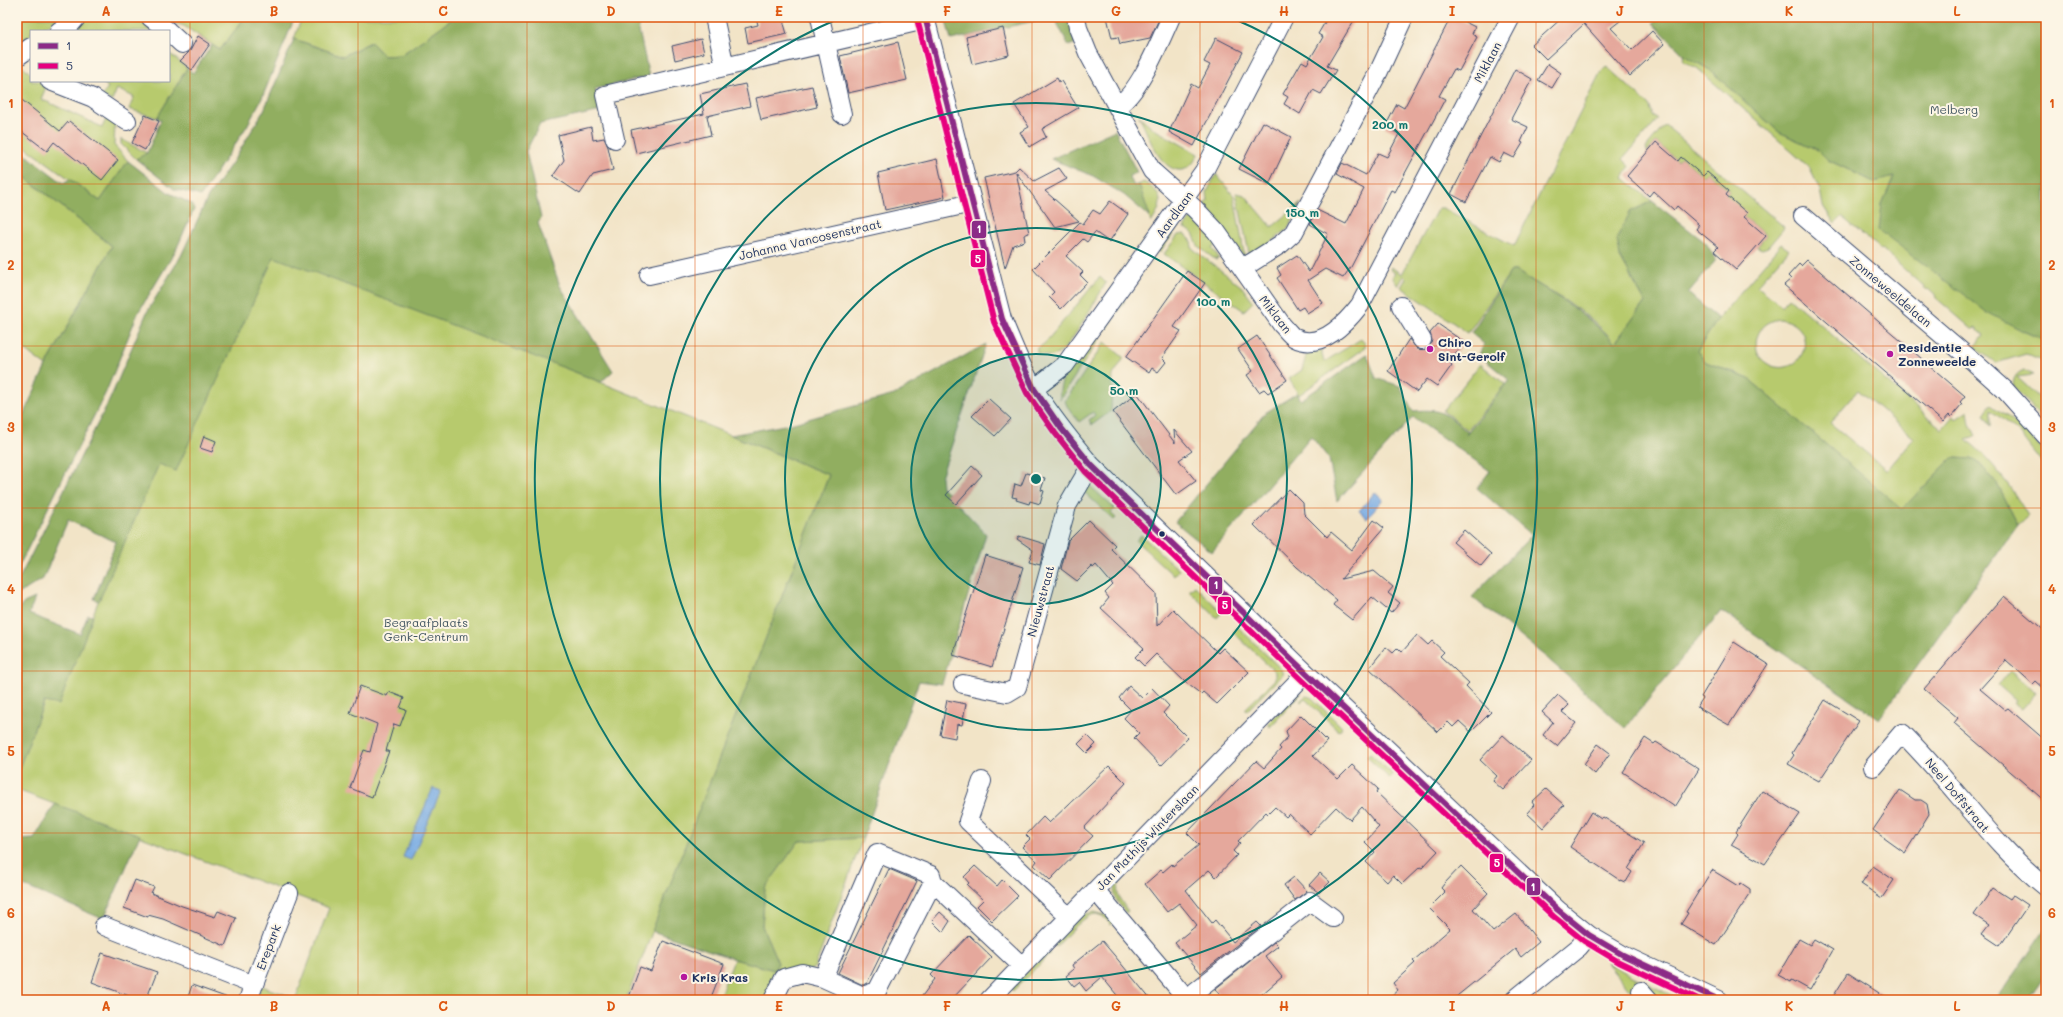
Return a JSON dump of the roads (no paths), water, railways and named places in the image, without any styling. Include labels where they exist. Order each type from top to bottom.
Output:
[{"type":"street","points":[[60,30],[71,24],[77,17]]},
{"type":"street","points":[[150,17],[166,30]]},
{"type":"street","points":[[714,17],[725,67]]},
{"type":"street","points":[[820,17],[842,114]]},
{"type":"street","name":"Miklaan","points":[[1076,17],[1078,28],[1088,53],[1152,170],[1216,231],[1282,325],[1295,338],[1311,342],[1330,335],[1348,320],[1360,304],[1511,17]]},
{"type":"street","points":[[1117,106],[1126,101],[1141,78],[1171,17]]},
{"type":"street","name":"Aardlaan","points":[[1034,389],[1065,365],[1204,172],[1284,17]]},
{"type":"street","points":[[1243,268],[1281,244],[1294,232],[1379,71],[1404,17]]},
{"type":"street","points":[[615,139],[605,95],[925,18],[1002,319],[1021,365],[1034,389],[1063,430],[1091,465],[1306,673],[1558,910],[1590,935],[1622,955],[1719,1000]]},
{"type":"street","points":[[170,34],[182,44]]},
{"type":"street","points":[[53,82],[93,98],[127,121]]},
{"type":"street","name":"Johanna Vancosenstraat","points":[[649,275],[972,203]]},
{"type":"street","name":"Zonneweeldelaan","points":[[1803,216],[1975,362],[2005,390],[2046,436]]},
{"type":"street","points":[[1401,306],[1422,340]]},
{"type":"street","name":"Nieuwstraat","points":[[963,684],[1007,693],[1017,687],[1067,506],[1091,465]]},
{"type":"street","name":"Jan Mathijs Winterslaan","points":[[989,1000],[1306,673]]},
{"type":"street","name":"Neel Doffstraat","points":[[1873,767],[1902,733],[1922,753],[1990,833],[2029,874],[2046,887]]},
{"type":"street","points":[[982,781],[968,821],[1069,917]]},
{"type":"street","points":[[823,978],[877,853],[931,875],[933,882],[1022,966]]},
{"type":"street","points":[[774,1000],[784,978],[802,973],[823,978],[863,996],[877,991],[933,882]]},
{"type":"street","points":[[1096,890],[1187,999],[1310,901],[1333,918]]},
{"type":"street","name":"Erepark","points":[[251,992],[289,893]]},
{"type":"street","points":[[104,926],[251,992]]},
{"type":"street","points":[[1514,1000],[1579,947],[1590,935]]},
{"type":"water","points":[[1375,492],[1383,499],[1367,518],[1359,511]]},
{"type":"water","points":[[433,788],[441,791],[411,860],[403,857]]},
{"type":"place","name":"Chiro Sint-Gerolf","points":[[1430,349]]},
{"type":"place","name":"Residentie Zonneweelde","points":[[1890,354]]},
{"type":"place","name":"Kris Kras","points":[[684,977]]},
{"type":"park label","name":"Melberg","points":[[1954,109]]},
{"type":"park label","name":"Begraafplaats Genk-Centrum","points":[[426,629]]}]
